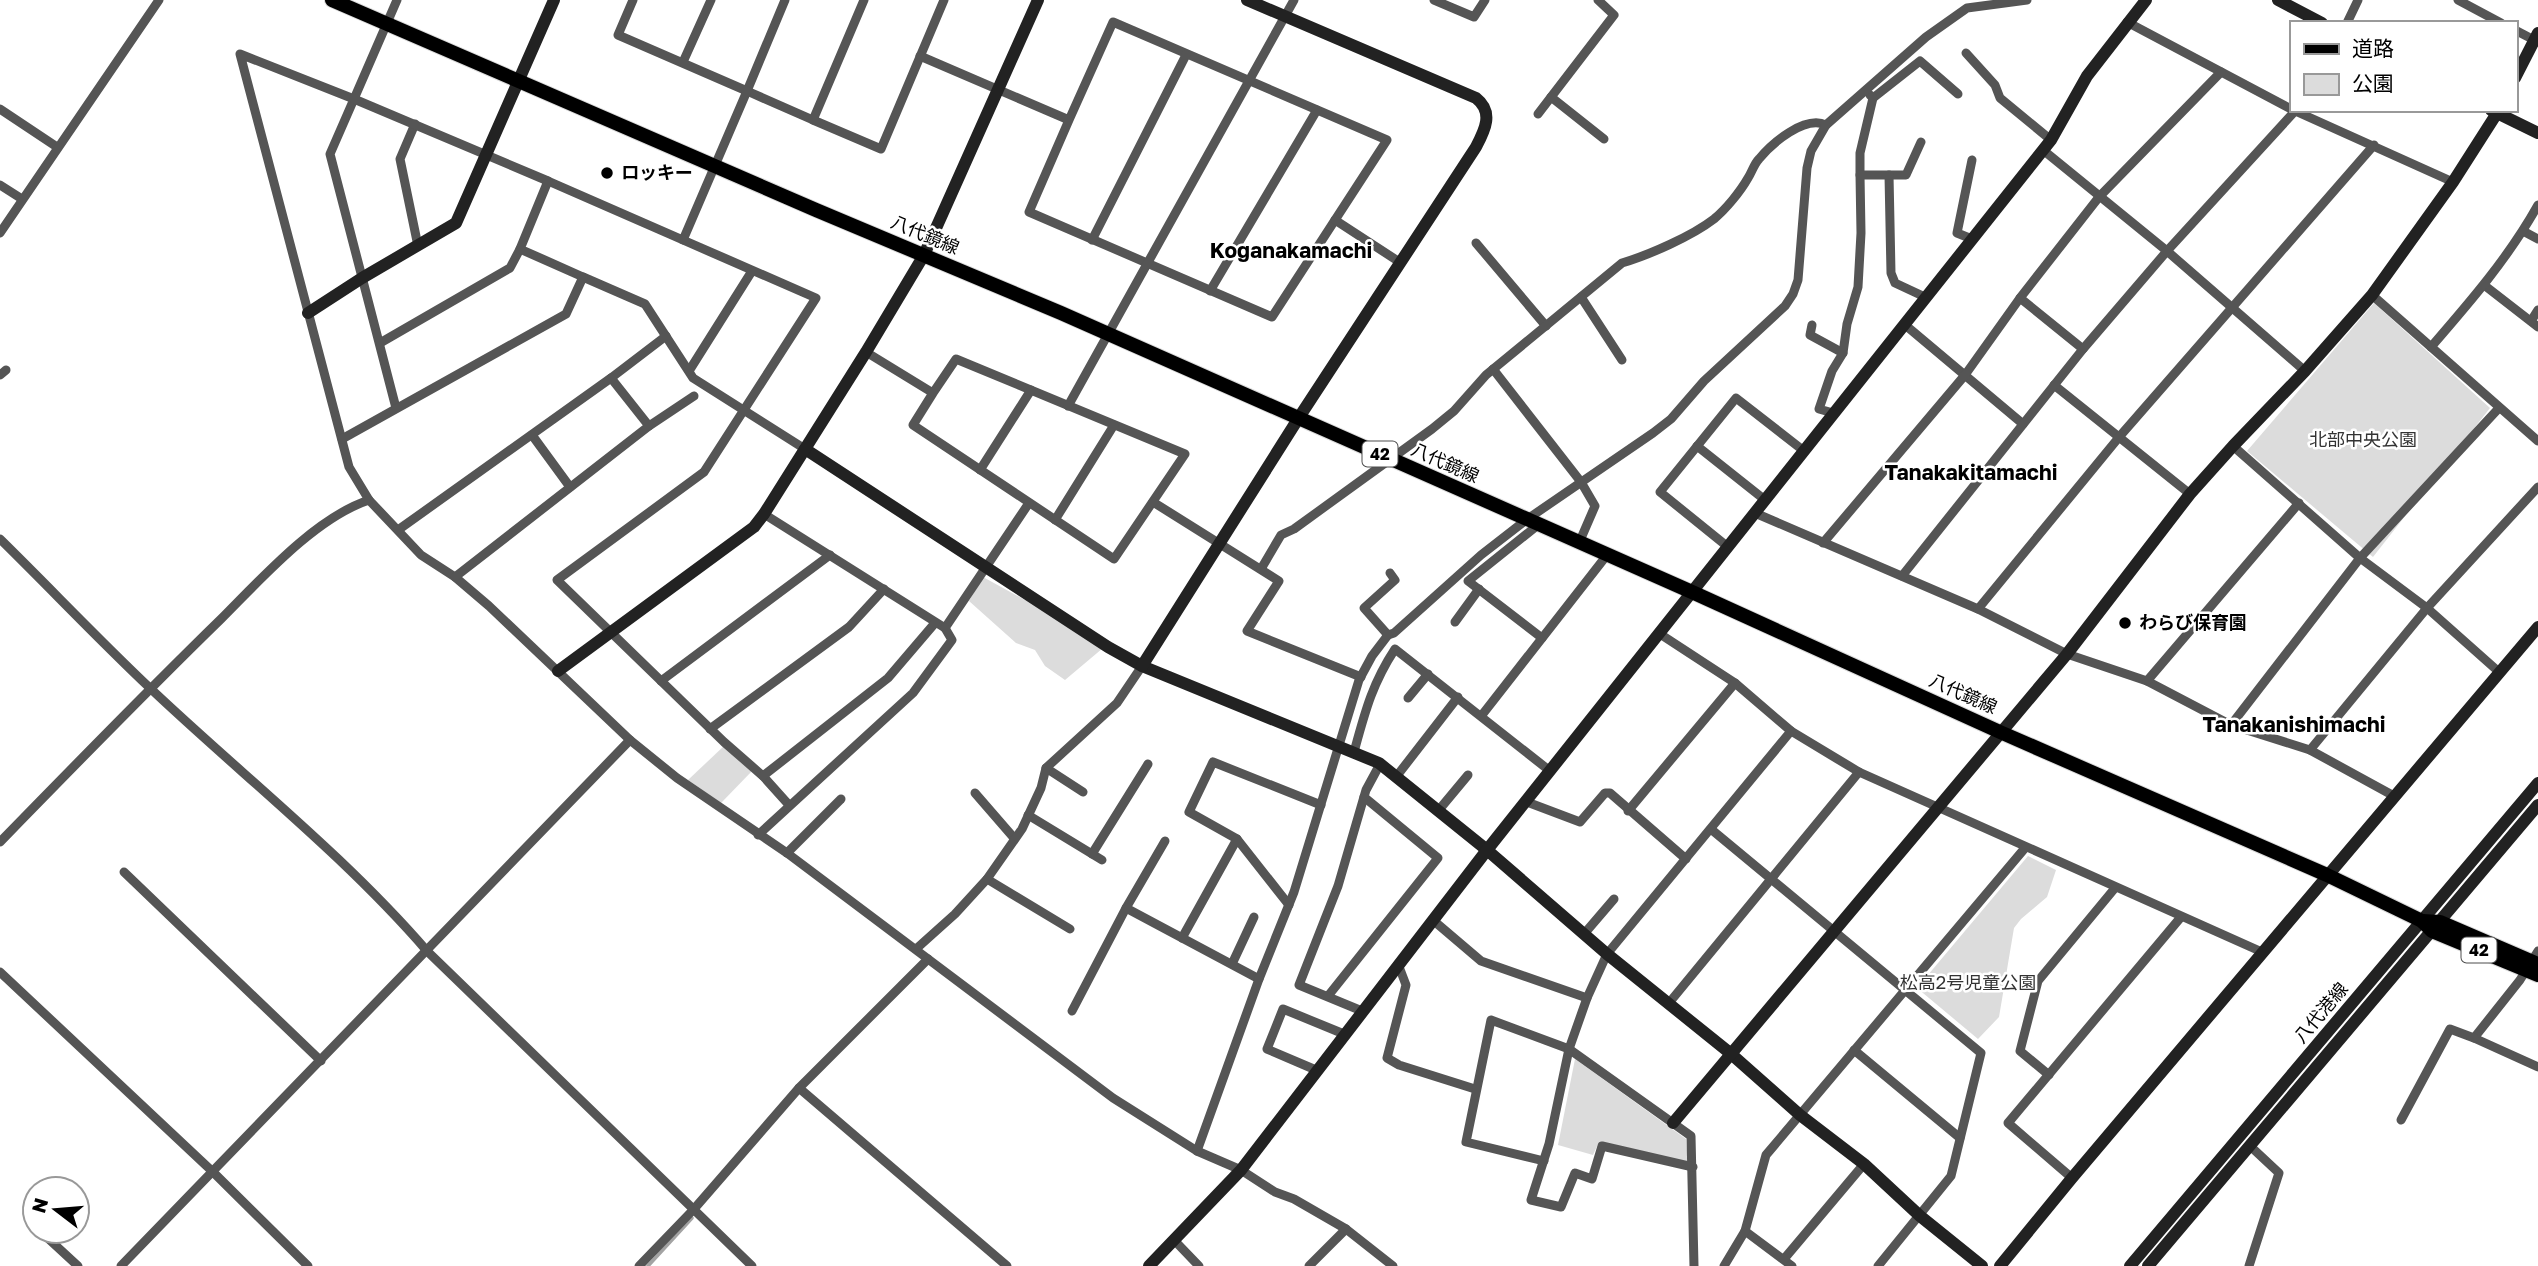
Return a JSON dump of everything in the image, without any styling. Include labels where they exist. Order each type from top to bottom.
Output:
[{"type":"main road","name":"八代鏡線","points":[[332,0],[1109,334],[2327,875],[2431,925],[2534,964]]},
{"type":"street","points":[[0,233],[159,0]]},
{"type":"street","points":[[396,408],[330,154],[397,0]]},
{"type":"street","points":[[308,313],[456,223],[554,0]]},
{"type":"street","points":[[633,0],[618,35],[881,149],[944,0]]},
{"type":"street","points":[[683,62],[711,0]]},
{"type":"street","points":[[682,240],[785,0]]},
{"type":"street","points":[[813,120],[864,0]]},
{"type":"street","points":[[558,671],[754,527],[866,352],[924,255],[1038,0]]},
{"type":"street","points":[[916,949],[955,914],[987,879],[1028,815],[1041,789],[1046,768],[1116,703],[1142,666],[1298,419],[1476,147],[1485,129],[1488,116],[1484,104],[1458,90],[1247,0]]},
{"type":"street","points":[[1068,406],[1294,0]]},
{"type":"street","points":[[1434,0],[1474,17],[1485,0]]},
{"type":"street","points":[[1538,114],[1614,15],[1598,0]]},
{"type":"street","points":[[1833,413],[1819,409],[1832,371],[1843,353],[1847,324],[1858,287],[1861,233],[1860,153],[1870,95],[1926,37],[1966,4],[2027,0]]},
{"type":"street","points":[[1149,1266],[1241,1171],[1487,850],[2047,145],[2087,76],[2146,0]]},
{"type":"street","points":[[2278,0],[2318,21]]},
{"type":"street","points":[[2348,21],[2358,0]]},
{"type":"street","points":[[2458,0],[2497,21]]},
{"type":"street","points":[[1113,22],[1186,55],[1387,140],[1272,317],[1029,212],[1113,22]]},
{"type":"street","points":[[2127,22],[2290,108]]},
{"type":"street","points":[[2517,31],[2537,38],[2517,74]]},
{"type":"street","points":[[1966,53],[1995,85],[2000,99],[2099,197],[2167,251],[2305,371]]},
{"type":"street","points":[[789,805],[763,776],[710,729],[557,580],[704,472],[816,298],[415,124],[240,54],[349,467],[369,500],[421,555],[456,578],[630,740],[677,778],[786,853],[1113,1098],[1198,1151],[1241,1171],[1346,1229],[1393,1266]]},
{"type":"street","points":[[1092,240],[1186,55]]},
{"type":"street","points":[[920,56],[1069,120]]},
{"type":"street","points":[[1542,638],[1468,581],[1581,482],[1671,418],[1704,381],[1785,306],[1798,280],[1807,168],[1814,145],[1826,125],[1920,61],[1958,94]]},
{"type":"street","points":[[1823,543],[1965,375],[2020,298],[2099,197],[2221,72]]},
{"type":"street","points":[[1551,97],[1604,139]]},
{"type":"street","points":[[0,109],[57,147]]},
{"type":"street","points":[[1210,290],[1317,110]]},
{"type":"street","points":[[1902,576],[2083,348],[2292,112]]},
{"type":"street","points":[[2299,112],[2453,182]]},
{"type":"street","points":[[1673,1123],[2067,654],[2190,494],[2372,295],[2453,182],[2495,112]]},
{"type":"street","points":[[2498,112],[2538,133]]},
{"type":"street","points":[[1261,569],[1281,535],[1294,529],[1454,411],[1493,369],[1622,263],[1647,256],[1716,218],[1748,178],[1758,160],[1797,126],[1820,122],[1826,125]]},
{"type":"street","points":[[415,124],[400,159],[418,246]]},
{"type":"street","points":[[1860,175],[1906,174],[1921,142]]},
{"type":"street","points":[[1978,609],[2120,436],[2374,145]]},
{"type":"street","points":[[1968,164],[1957,212],[1956,233],[1972,239]]},
{"type":"street","points":[[1889,175],[1891,273],[1895,284],[1925,297]]},
{"type":"street","points":[[380,344],[510,268],[548,181]]},
{"type":"street","points":[[0,185],[22,199]]},
{"type":"street","points":[[2431,347],[2484,285],[2523,231],[2538,205]]},
{"type":"street","points":[[1335,220],[1401,263]]},
{"type":"street","points":[[2523,231],[2538,239]]},
{"type":"street","points":[[1476,243],[1546,326]]},
{"type":"street","points":[[520,249],[645,304],[693,378],[1108,647],[1142,666],[1380,764],[1730,1053],[1800,1115],[1864,1164],[1920,1216],[1982,1266]]},
{"type":"street","points":[[689,371],[752,271]]},
{"type":"street","points":[[342,439],[566,314],[583,277]]},
{"type":"street","points":[[2484,285],[2535,324],[2538,310]]},
{"type":"street","points":[[2372,295],[2538,441]]},
{"type":"street","points":[[1581,297],[1622,360]]},
{"type":"street","points":[[2020,298],[2083,348]]},
{"type":"street","points":[[1904,324],[2023,424]]},
{"type":"street","points":[[1809,334],[1843,353]]},
{"type":"street","points":[[398,530],[666,336]]},
{"type":"street","points":[[866,352],[933,393]]},
{"type":"street","points":[[956,359],[1031,390],[1185,454],[1114,559],[913,425],[956,359]]},
{"type":"street","points":[[1493,369],[1581,482],[1595,506],[1579,543]]},
{"type":"street","points":[[611,378],[649,426]]},
{"type":"street","points":[[2054,385],[2190,494]]},
{"type":"street","points":[[980,470],[1031,390]]},
{"type":"street","points":[[456,578],[649,426],[694,396]]},
{"type":"street","points":[[1728,547],[1660,492],[1735,398],[1804,451]]},
{"type":"street","points":[[2231,725],[2360,558],[2499,408]]},
{"type":"street","points":[[1055,520],[1114,425]]},
{"type":"street","points":[[532,435],[570,487]]},
{"type":"street","points":[[1697,446],[1765,500]]},
{"type":"street","points":[[2233,446],[2360,558],[2427,608],[2500,672]]},
{"type":"street","points":[[2310,750],[2427,608],[2538,487]]},
{"type":"street","points":[[0,842],[150,688],[270,571],[347,508],[369,500]]},
{"type":"street","points":[[1153,502],[1279,581],[1247,631],[1361,677]]},
{"type":"street","points":[[945,628],[1029,503]]},
{"type":"street","points":[[2147,681],[2299,503]]},
{"type":"street","points":[[758,835],[913,693],[952,640],[945,628],[764,513]]},
{"type":"street","points":[[1755,513],[1978,609],[2067,654],[2147,681],[2231,725],[2310,750],[2395,796]]},
{"type":"street","points":[[1198,1151],[1259,979],[1289,905],[1361,677],[1372,656],[1388,635],[1394,633],[1481,555],[1532,523]]},
{"type":"street","points":[[0,539],[150,688],[291,816],[401,921],[427,951],[752,1266]]},
{"type":"street","points":[[661,681],[830,555]]},
{"type":"street","points":[[1482,715],[1607,555]]},
{"type":"street","points":[[1388,635],[1364,608],[1395,580],[1390,573]]},
{"type":"street","points":[[710,729],[849,627],[884,589]]},
{"type":"street","points":[[1455,622],[1479,589]]},
{"type":"street","points":[[763,776],[888,678],[935,622]]},
{"type":"street","points":[[2000,1266],[2538,627]]},
{"type":"street","points":[[1660,634],[1735,683],[1791,731],[1859,772],[2262,952]]},
{"type":"street","points":[[1354,752],[1369,697],[1380,672],[1395,649],[1550,771]]},
{"type":"street","points":[[1408,698],[1428,674]]},
{"type":"street","points":[[1628,811],[1735,683]]},
{"type":"street","points":[[1396,776],[1458,697]]},
{"type":"street","points":[[1693,1167],[1602,1146],[1592,1179],[1575,1173],[1561,1207],[1531,1200],[1544,1161],[1569,1049],[1587,998],[1607,954],[1791,731]]},
{"type":"street","points":[[121,1266],[630,740]]},
{"type":"street","points":[[1289,905],[1237,839],[1189,811],[1213,762],[1321,805]]},
{"type":"street","points":[[1092,854],[1147,764]]},
{"type":"street","points":[[1362,1011],[1299,985],[1338,886],[1364,797],[1380,764]]},
{"type":"street","points":[[1046,768],[1083,792]]},
{"type":"street","points":[[1669,1003],[1859,772]]},
{"type":"street","points":[[1438,811],[1468,775]]},
{"type":"street","name":"八代港線","points":[[2148,1266],[2431,925],[2538,783]]},
{"type":"street","points":[[975,793],[1014,838]]},
{"type":"street","points":[[1527,802],[1580,822],[1605,793],[1610,793],[1686,859]]},
{"type":"street","points":[[1328,996],[1438,858],[1364,797]]},
{"type":"street","points":[[786,853],[841,799]]},
{"type":"street","name":"八代港線","points":[[2130,1266],[2538,805]]},
{"type":"street","points":[[1028,815],[1102,860]]},
{"type":"street","points":[[1712,830],[1981,1053],[1951,1176],[1878,1266]]},
{"type":"street","points":[[1182,938],[1237,839]]},
{"type":"street","points":[[1072,1011],[1165,841]]},
{"type":"street","points":[[1724,1266],[1745,1231],[1766,1155],[2025,848]]},
{"type":"street","points":[[124,872],[321,1060]]},
{"type":"street","points":[[987,879],[1070,929]]},
{"type":"street","points":[[2049,1075],[2020,1051],[2038,981],[2115,888]]},
{"type":"street","points":[[1584,934],[1614,899]]},
{"type":"street","points":[[1126,908],[1259,979]]},
{"type":"street","points":[[2072,1178],[2008,1123],[2181,917]]},
{"type":"street","points":[[1232,964],[1255,918]]},
{"type":"street","points":[[1434,921],[1481,961],[1587,998]]},
{"type":"street","points":[[639,1266],[694,1209],[799,1088],[928,959]]},
{"type":"street","points":[[1398,964],[1406,985],[1387,1058],[1399,1065],[1475,1089]]},
{"type":"street","points":[[2474,1038],[2534,964]]},
{"type":"street","points":[[0,972],[213,1172],[308,1266]]},
{"type":"street","points":[[1316,1070],[1267,1049],[1283,1009],[1345,1034]]},
{"type":"street","points":[[1544,1161],[1466,1142],[1491,1020],[1569,1049],[1691,1136],[1694,1266]]},
{"type":"street","points":[[2401,1120],[2450,1029],[2538,1067]]},
{"type":"street","points":[[1854,1050],[1961,1138]]},
{"type":"street","points":[[799,1088],[1007,1266]]},
{"type":"street","points":[[2249,1145],[2279,1173],[2249,1266]]},
{"type":"street","points":[[1784,1259],[1864,1164]]},
{"type":"street","points":[[1310,1266],[1346,1229]]},
{"type":"street","points":[[1745,1231],[1792,1266]]},
{"type":"street","points":[[1174,1240],[1199,1266]]},
{"type":"street","points":[[55,1245],[78,1266]]},
{"type":"green space","name":"北部中央公園","points":[[2374,303],[2490,408],[2373,557],[2247,451]]},
{"type":"green space","points":[[983,577],[1025,600],[1034,600],[1103,648],[1065,680],[1045,666],[1035,650],[1016,643],[969,601]]},
{"type":"green space","points":[[724,746],[752,771],[721,803],[688,780]]},
{"type":"green space","name":"松高2号児童公園","points":[[2028,856],[2056,870],[2047,897],[2014,928],[1999,1017],[1978,1039],[1917,988]]},
{"type":"green space","points":[[1575,1059],[1686,1139],[1688,1163],[1598,1144],[1593,1155],[1558,1145]]},
{"type":"waterway","points":[[648,1266],[692,1218]]},
{"type":"place","name":"ロッキー","points":[[607,173]]},
{"type":"place","name":"わらび保育園","points":[[2125,623]]},
{"type":"district","name":"Koganakamachi","points":[[1291,251]]},
{"type":"district","name":"Tanakakitamachi","points":[[1971,473]]},
{"type":"district","name":"Tanakanishimachi","points":[[2294,725]]}]
